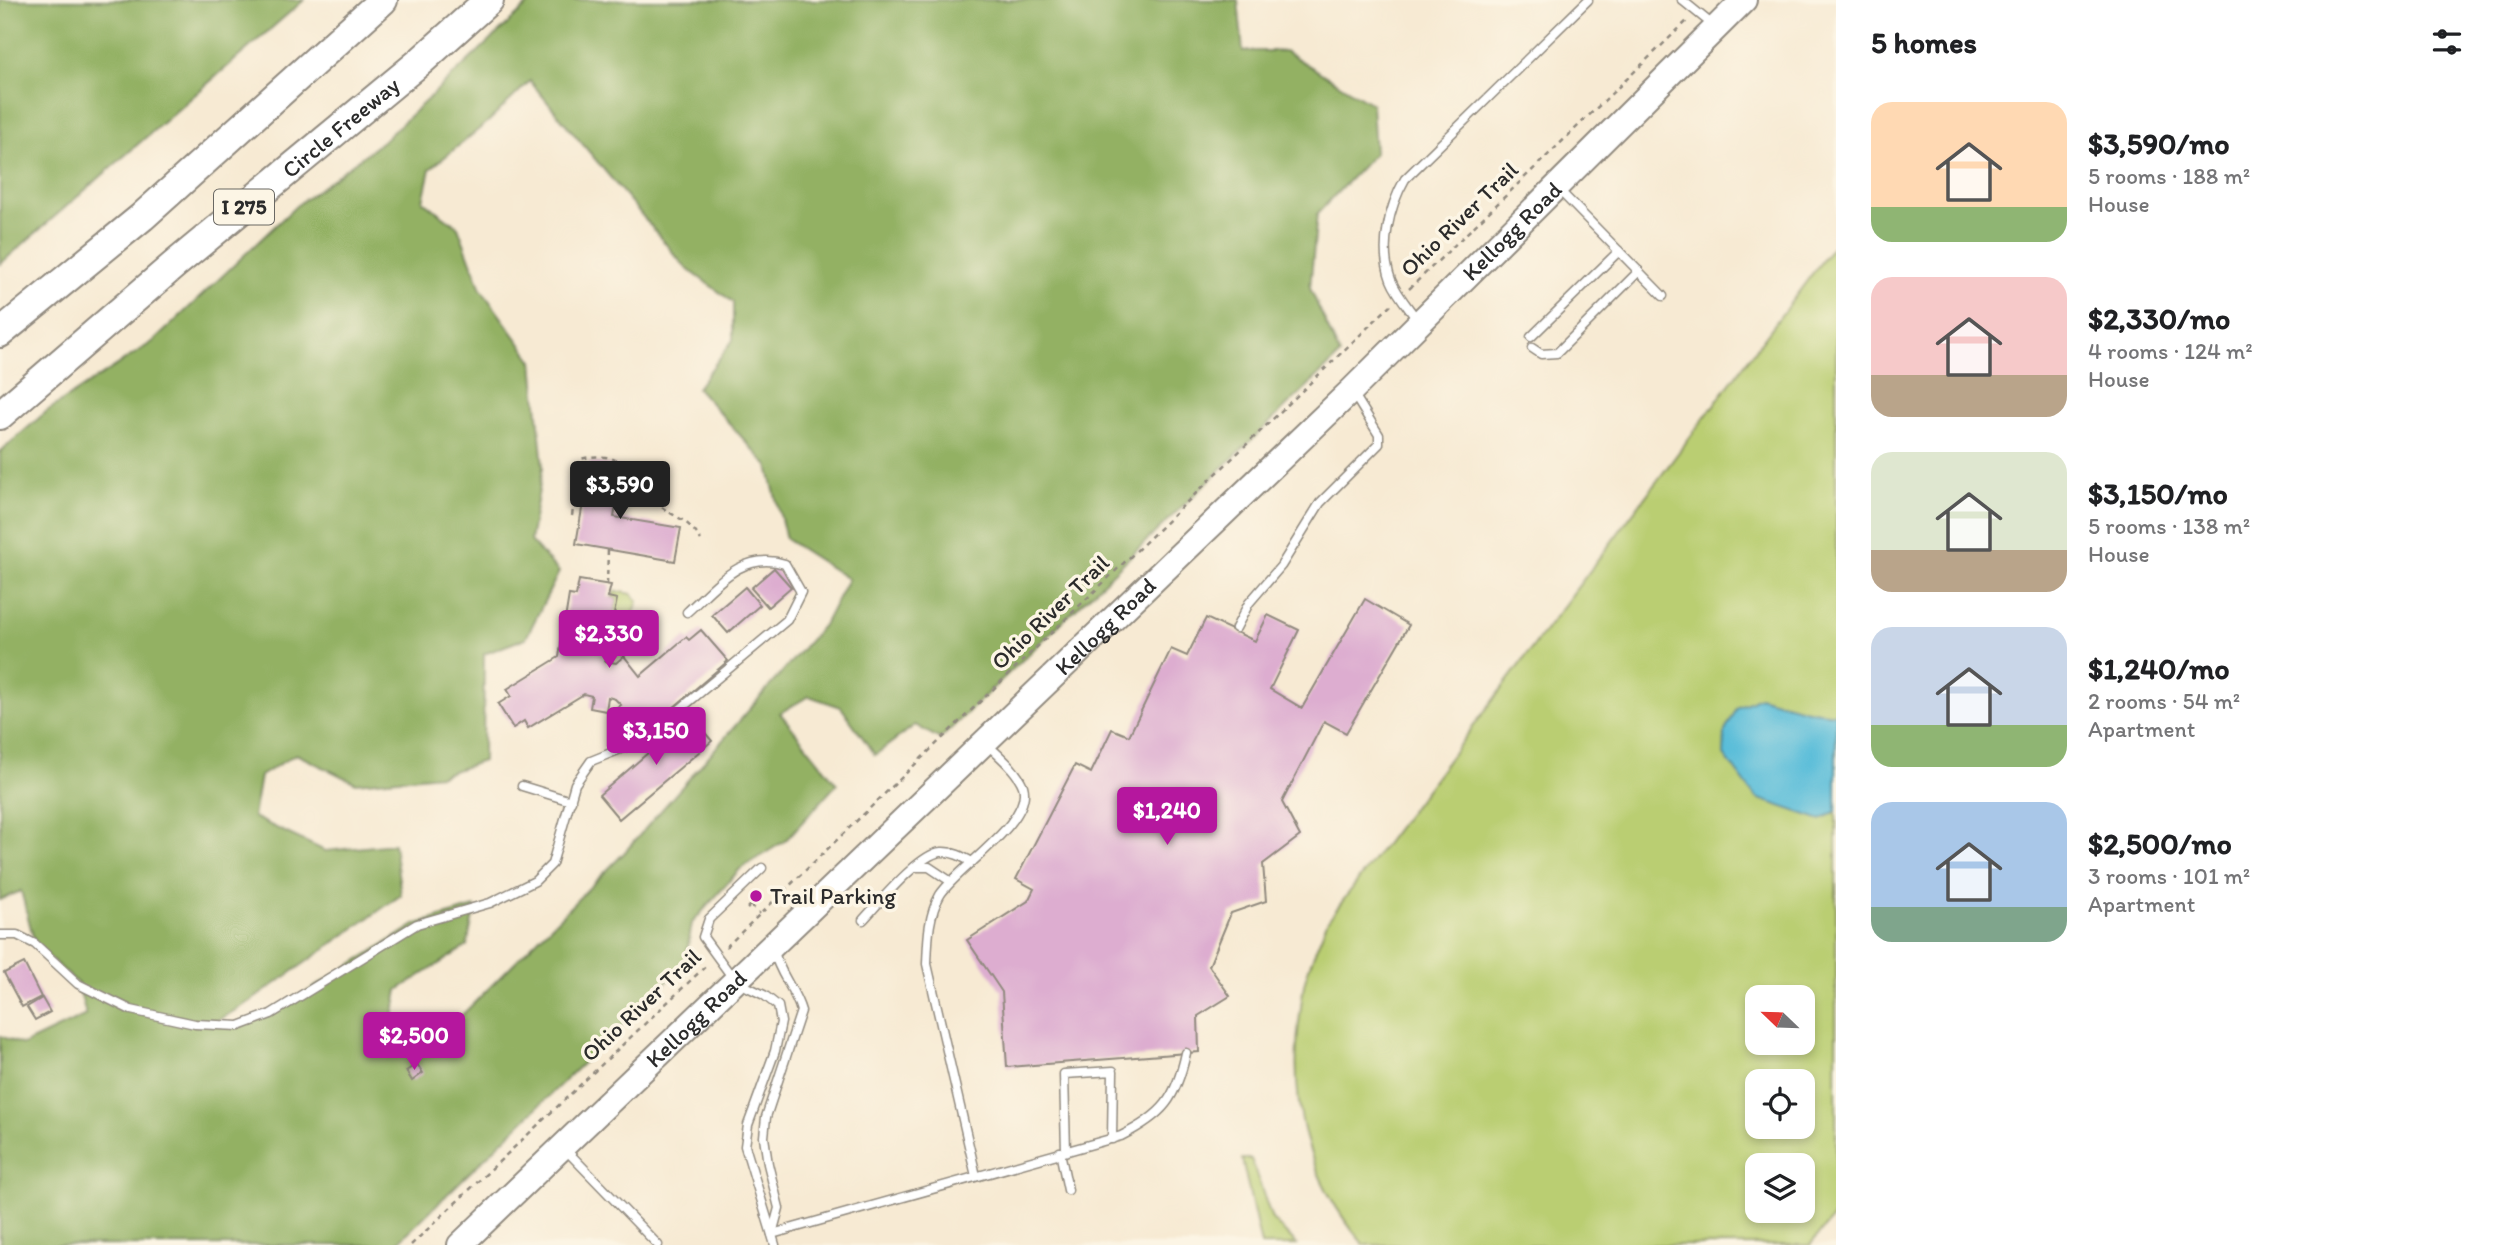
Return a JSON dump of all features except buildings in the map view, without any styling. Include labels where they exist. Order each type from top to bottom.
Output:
[{"type":"highway","name":"I 275","points":[[0,333],[151,208],[383,0]]},
{"type":"highway","name":"Circle Freeway","points":[[0,415],[174,265],[421,61],[489,0]]},
{"type":"main road","name":"Kellogg Road","points":[[460,1245],[1352,390],[1744,0]]},
{"type":"lane","points":[[1419,324],[1390,278],[1386,236],[1398,191],[1405,179],[1588,0]]},
{"type":"lane","points":[[1682,0],[1716,28]]},
{"type":"lane","points":[[1557,188],[1663,296]]},
{"type":"lane","points":[[1531,337],[1619,251]]},
{"type":"lane","points":[[1532,348],[1541,354],[1557,353],[1639,271]]},
{"type":"lane","points":[[1236,628],[1249,603],[1281,566],[1320,503],[1379,444],[1379,435],[1352,390]]},
{"type":"lane","points":[[0,935],[17,935],[35,944],[78,984],[131,1010],[195,1024],[239,1026],[271,1014],[417,924],[490,903],[535,881],[552,864],[575,784],[591,761],[643,740],[787,620],[801,592],[785,564],[754,560],[732,572],[687,612]]},
{"type":"lane","points":[[976,1176],[927,964],[933,909],[950,881],[1005,829],[1023,801],[1024,789],[1019,778],[986,743]]},
{"type":"lane","points":[[522,786],[571,801]]},
{"type":"lane","points":[[863,920],[915,867],[940,852],[957,854],[972,862]]},
{"type":"lane","points":[[915,867],[929,867],[950,881]]},
{"type":"lane","points":[[762,868],[709,919],[704,928],[704,942],[735,981],[764,995],[778,1006],[780,1022],[775,1051],[748,1125],[745,1146],[775,1245]]},
{"type":"lane","points":[[772,945],[778,971],[798,1000],[801,1011],[766,1117],[764,1136],[768,1164],[779,1208],[772,1234]]},
{"type":"lane","points":[[772,1234],[1112,1139],[1151,1121],[1168,1103],[1180,1083],[1186,1053]]},
{"type":"lane","points":[[1068,1191],[1063,1151],[1064,1074],[1113,1071],[1112,1139]]},
{"type":"lane","points":[[563,1147],[658,1245]]},
{"type":"path","name":"Ohio River Trail","points":[[411,1245],[760,914],[1697,11]]},
{"type":"path","points":[[572,516],[580,459],[593,456],[621,460],[659,505],[690,523],[701,540]]},
{"type":"path","points":[[607,585],[608,549]]},
{"type":"path","points":[[747,909],[752,904],[760,914]]},
{"type":"green space","points":[[0,0],[304,0],[0,264]]},
{"type":"green space","points":[[533,0],[1238,0],[1243,51],[1285,51],[1372,104],[1375,153],[1317,214],[1310,288],[1340,355],[940,739],[915,725],[875,755],[841,707],[809,696],[780,713],[837,784],[786,840],[740,869],[692,923],[685,964],[395,1245],[0,1245],[0,1036],[23,1045],[86,1015],[78,984],[35,944],[21,891],[0,900],[0,452],[47,411],[154,341],[296,206],[383,141]],"holes":[[[530,81],[685,267],[733,302],[733,340],[697,388],[768,466],[786,539],[848,579],[825,623],[624,853],[438,1039],[390,1035],[398,990],[467,946],[475,907],[417,924],[271,1014],[239,1026],[212,1024],[251,1001],[401,895],[394,844],[325,851],[253,817],[260,776],[296,754],[356,783],[441,775],[483,761],[484,654],[526,638],[559,572],[530,541],[543,467],[533,361],[481,289],[458,227],[423,201],[430,169],[489,121]]]},
{"type":"green space","points":[[1836,242],[1836,1214],[1810,1245],[1364,1245],[1328,1193],[1315,1165],[1300,1108],[1297,1047],[1303,991],[1310,963],[1327,922]]},
{"type":"green space","points":[[615,591],[632,594],[638,601],[633,616],[649,635],[616,663],[605,661],[617,599],[612,598]]},
{"type":"green space","points":[[1242,1159],[1251,1159],[1272,1219],[1297,1245],[1261,1245]]},
{"type":"water","points":[[1759,697],[1811,711],[1836,714],[1836,811],[1821,820],[1756,798],[1724,755],[1725,731],[1737,708]]},
{"type":"place","name":"Trail Parking","points":[[756,896]]}]
